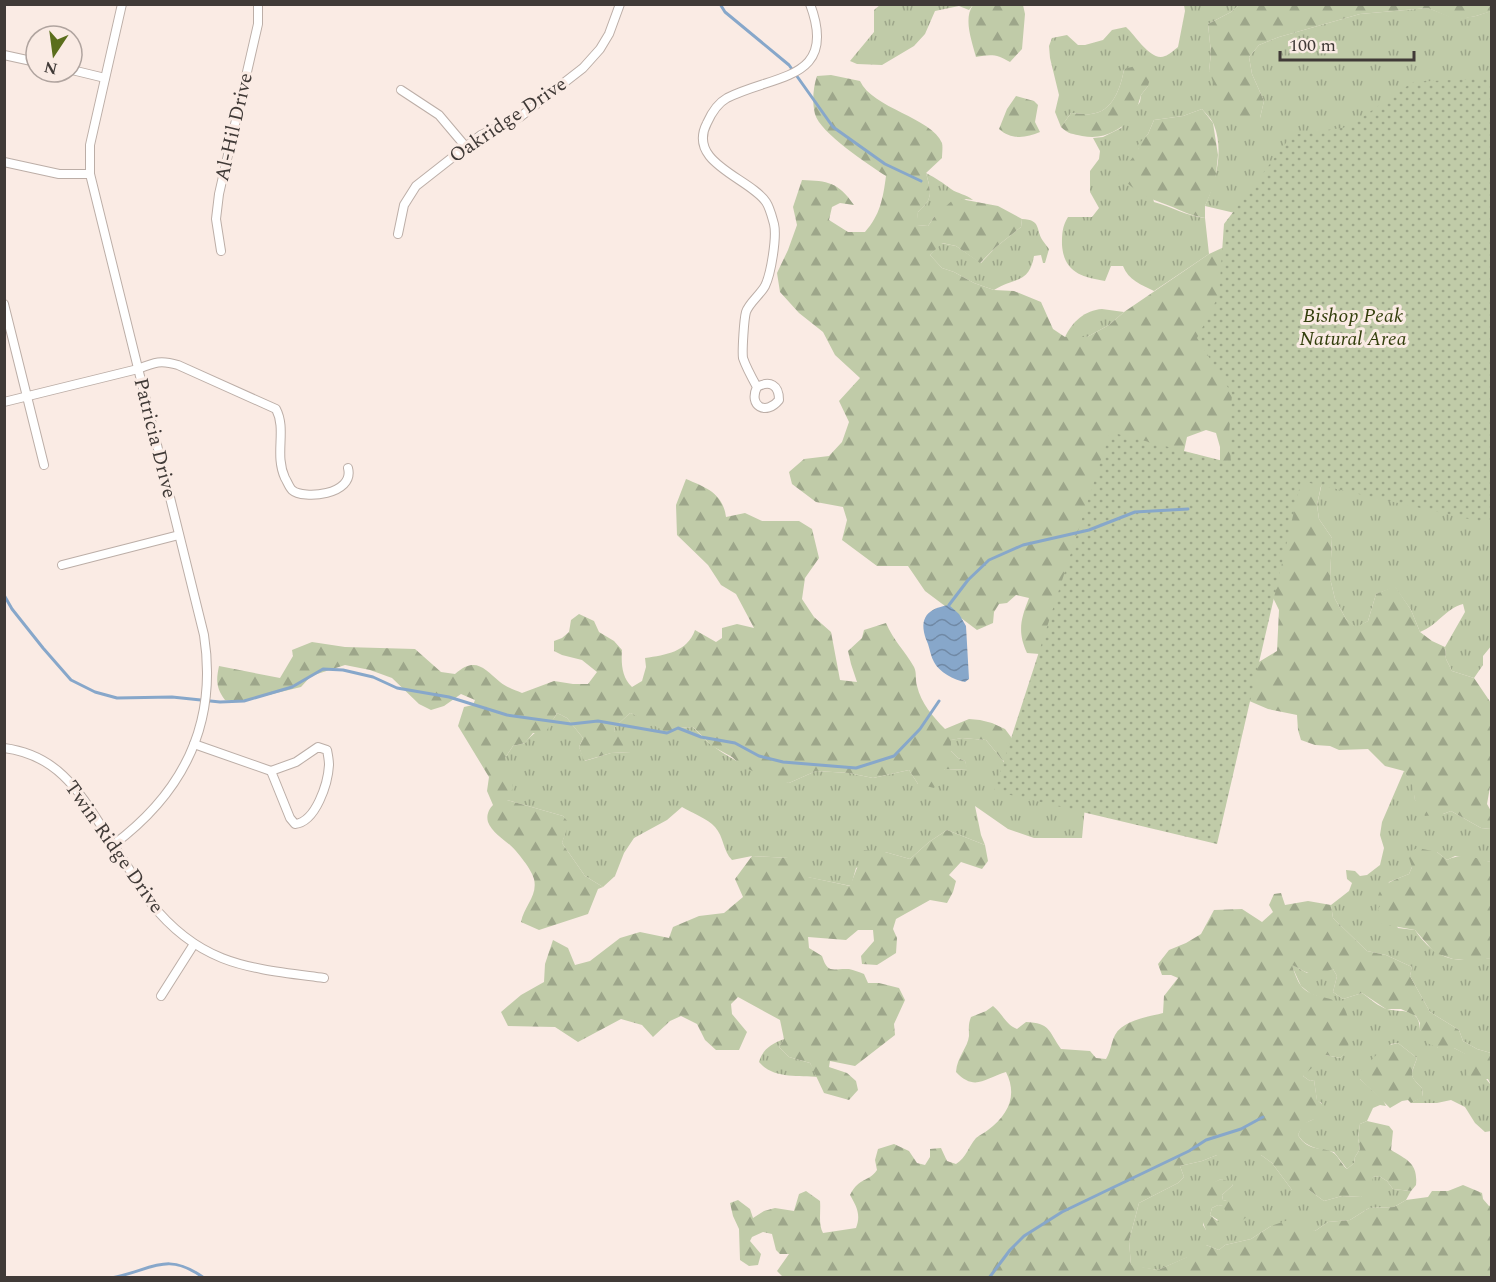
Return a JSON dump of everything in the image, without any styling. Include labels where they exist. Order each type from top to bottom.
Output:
[{"type":"street","name":"Patricia Drive","points":[[113,844],[154,811],[177,779],[194,744],[202,720],[207,684],[206,647],[90,174],[90,145],[122,4]]},
{"type":"street","name":"Al-Hil Drive","points":[[221,251],[216,219],[219,194],[258,24],[258,4]]},
{"type":"street","name":"Oakridge Drive","points":[[398,234],[400,215],[409,195],[425,178],[490,130],[520,117],[583,68],[600,49],[609,34],[620,4]]},
{"type":"street","points":[[757,387],[743,357],[746,312],[765,285],[775,243],[775,226],[766,201],[714,160],[705,150],[702,141],[703,133],[708,120],[726,99],[788,76],[808,64],[814,55],[818,37],[810,4]]},
{"type":"street","points":[[4,55],[24,59]]},
{"type":"street","points":[[84,73],[105,78]]},
{"type":"street","points":[[401,90],[439,115],[466,147]]},
{"type":"street","points":[[4,162],[59,174],[90,174]]},
{"type":"street","points":[[4,304],[44,465]]},
{"type":"street","points":[[4,402],[163,361],[178,365],[276,409],[281,427],[280,468],[291,489],[298,494],[309,495],[340,489],[347,483],[350,475],[348,468]]},
{"type":"street","points":[[62,565],[179,535]]},
{"type":"street","points":[[194,744],[271,771],[296,762],[318,747],[327,750],[329,764],[325,788],[312,816],[295,824],[290,818],[271,771]]},
{"type":"street","name":"Twin Ridge Drive","points":[[4,748],[37,757],[60,772],[80,792],[150,902],[163,918],[194,945],[241,966],[324,978]]},
{"type":"street","points":[[161,996],[194,945]]},
{"type":"green space","points":[[1491,4],[1492,11],[1456,20],[1428,8],[1360,14],[1259,45],[1249,57],[1252,74],[1264,101],[1260,118],[1241,124],[1222,106],[1209,71],[1211,53],[1208,24],[1239,5]]},
{"type":"green space","points":[[880,5],[973,5],[969,10],[959,6],[935,11],[925,34],[914,46],[882,65],[857,64],[850,61],[874,32],[874,10]]},
{"type":"green space","points":[[973,5],[1023,5],[1025,14],[1022,49],[1010,62],[994,55],[976,57],[968,23]]},
{"type":"green space","points":[[1184,5],[1239,5],[1208,24],[1211,53],[1209,71],[1260,118],[1264,101],[1252,74],[1249,57],[1259,45],[1360,14],[1428,8],[1456,19],[1491,11],[1492,645],[1483,656],[1483,665],[1474,678],[1452,671],[1446,659],[1445,647],[1465,612],[1463,604],[1420,632],[1411,610],[1395,587],[1376,594],[1368,621],[1356,628],[1346,619],[1335,599],[1330,578],[1332,538],[1319,519],[1317,505],[1375,246],[1205,206],[1215,176],[1218,145],[1213,123],[1202,109],[1183,116],[1154,120],[1148,134],[1138,146],[1154,202],[1205,218],[1209,254],[1154,291],[1132,278],[1123,266],[1111,266],[1105,281],[1075,272],[1066,261],[1063,254],[1062,237],[1063,227],[1068,217],[1092,217],[1099,208],[1090,192],[1090,171],[1099,159],[1100,151],[1093,138],[1103,137],[1121,128],[1140,102],[1141,95],[1148,86],[1124,69],[1115,98],[1105,109],[1091,114],[1071,113],[1061,127],[1055,112],[1059,95],[1050,58],[1049,46],[1052,38],[1067,35],[1078,45],[1085,45],[1103,40],[1112,30],[1126,27],[1149,52],[1160,57],[1165,56],[1178,47],[1185,11]]},
{"type":"green space","points":[[1139,65],[1151,74],[1134,118],[1116,130],[1097,137],[1073,134],[1061,127],[1071,113],[1091,114],[1105,109],[1115,98],[1124,69]]},
{"type":"green space","points":[[831,75],[860,81],[876,99],[927,127],[942,143],[942,158],[926,173],[930,194],[927,203],[918,212],[917,225],[928,226],[934,217],[955,198],[998,206],[1022,219],[1021,227],[980,263],[956,246],[942,243],[930,255],[942,268],[974,283],[994,290],[1014,291],[1041,302],[1053,329],[1065,337],[1087,337],[1109,325],[1124,312],[1209,254],[1237,241],[1324,472],[1317,505],[1319,519],[1332,538],[1330,578],[1335,599],[1346,619],[1356,627],[1368,621],[1376,594],[1395,586],[1411,610],[1420,632],[1445,647],[1446,659],[1452,671],[1474,678],[1491,703],[1492,776],[1487,804],[1491,811],[1491,829],[1481,828],[1451,811],[1425,816],[1415,800],[1412,784],[1404,771],[1385,766],[1368,749],[1339,750],[1301,740],[1297,715],[1268,709],[1240,697],[1244,671],[1277,651],[1279,610],[1264,579],[1199,476],[1220,460],[1220,447],[1216,433],[1206,430],[1187,437],[1184,451],[1052,655],[1027,653],[1021,625],[1029,598],[1016,595],[1007,603],[999,604],[994,612],[993,623],[977,630],[925,591],[908,566],[877,566],[842,540],[847,520],[843,507],[816,502],[792,484],[789,472],[804,459],[829,456],[842,442],[849,422],[839,401],[860,378],[835,355],[823,332],[799,313],[780,292],[777,273],[797,225],[793,207],[802,180],[832,184],[843,192],[854,205],[840,203],[832,207],[829,220],[848,232],[865,232],[880,206],[886,176],[846,148],[819,122],[813,105],[817,76]]},
{"type":"green space","name":"Bishop Peak Natural Area","points":[[1491,78],[1491,524],[1301,481],[1217,844],[994,791],[1110,432],[1231,463],[1229,435],[1232,394],[1197,338],[1219,295],[1224,224],[1292,135],[1348,127],[1413,82]]},
{"type":"green space","points":[[1016,96],[1034,101],[1038,105],[1035,122],[1040,132],[1019,137],[1008,135],[999,129],[1007,109]]},
{"type":"green space","points":[[1202,109],[1213,123],[1218,155],[1215,183],[1205,206],[1205,218],[1148,197],[1118,175],[1139,150],[1137,146],[1148,134],[1154,120],[1183,116]]},
{"type":"green space","points":[[926,173],[973,200],[966,199],[934,217],[928,226],[916,225],[918,212],[927,203],[930,194]]},
{"type":"green space","points":[[1022,219],[1033,221],[1037,226],[1049,249],[1045,263],[1041,255],[1034,256],[1032,265],[1025,276],[994,290],[942,268],[930,255],[941,243],[956,246],[981,263],[996,247],[1021,227]]},
{"type":"green space","points":[[1102,309],[1124,312],[1109,325],[1087,337],[1065,337],[1071,326],[1080,318]]},
{"type":"green space","points":[[686,479],[712,492],[721,502],[726,517],[745,513],[762,521],[799,521],[812,529],[819,558],[805,578],[802,599],[814,617],[831,632],[840,680],[857,682],[848,651],[862,638],[864,630],[886,623],[914,667],[921,698],[945,729],[969,719],[992,723],[1005,729],[1011,737],[1013,755],[1003,761],[986,740],[962,738],[951,740],[951,751],[965,761],[968,770],[945,769],[934,788],[918,784],[909,770],[873,778],[849,773],[816,771],[789,783],[771,780],[742,766],[732,757],[712,746],[693,727],[678,728],[667,733],[630,713],[615,727],[614,731],[628,739],[632,752],[611,753],[584,761],[579,747],[583,738],[567,718],[557,713],[544,735],[533,733],[525,743],[513,746],[505,758],[513,788],[507,800],[563,816],[569,823],[562,843],[585,876],[603,887],[598,889],[588,914],[539,930],[521,922],[534,891],[533,875],[510,845],[494,832],[490,825],[487,819],[493,805],[487,791],[489,777],[458,726],[464,707],[473,705],[475,700],[461,694],[444,706],[431,710],[419,704],[392,678],[370,670],[345,665],[311,676],[301,687],[244,701],[225,700],[218,688],[219,666],[280,678],[293,656],[292,650],[312,642],[345,647],[415,649],[441,672],[455,674],[468,666],[479,666],[502,684],[522,693],[554,681],[588,684],[597,672],[582,660],[554,651],[554,641],[569,632],[571,620],[579,614],[594,621],[599,632],[614,641],[622,650],[623,670],[632,687],[642,681],[646,667],[645,658],[668,654],[681,648],[695,630],[716,642],[722,638],[722,628],[737,624],[754,628],[736,594],[721,585],[708,565],[677,535],[676,505]]},
{"type":"green space","points":[[557,713],[567,718],[583,738],[579,747],[585,761],[611,753],[631,752],[614,731],[615,727],[630,713],[678,728],[693,727],[713,746],[737,761],[789,783],[816,771],[849,773],[873,778],[909,770],[918,784],[945,769],[967,770],[965,761],[951,751],[950,740],[962,738],[986,740],[1003,761],[1011,776],[1085,806],[1082,838],[1034,838],[1008,829],[975,806],[985,845],[947,830],[910,859],[885,852],[856,868],[851,886],[807,877],[788,858],[752,856],[732,860],[715,827],[682,807],[667,820],[634,838],[624,853],[615,876],[603,887],[585,876],[562,843],[568,823],[563,816],[507,800],[505,758],[513,746],[525,743],[551,722]]},
{"type":"green space","points":[[1404,771],[1413,784],[1415,800],[1443,814],[1451,811],[1481,828],[1491,829],[1491,862],[1455,856],[1447,860],[1437,852],[1412,867],[1409,874],[1389,882],[1382,903],[1398,928],[1415,930],[1439,954],[1457,960],[1491,958],[1491,1053],[1477,1049],[1463,1041],[1459,1030],[1430,1012],[1410,976],[1412,967],[1386,955],[1367,951],[1333,918],[1331,905],[1349,891],[1352,883],[1347,879],[1346,870],[1355,871],[1360,876],[1367,875],[1380,865],[1384,848],[1380,835],[1382,822]]},
{"type":"green space","points":[[947,830],[985,845],[988,861],[982,869],[961,862],[949,875],[956,881],[947,903],[930,900],[896,919],[893,929],[897,938],[896,953],[877,965],[862,964],[861,956],[874,941],[873,930],[858,930],[846,940],[808,937],[809,948],[822,956],[829,968],[853,970],[864,974],[868,983],[899,988],[905,1000],[894,1024],[895,1035],[855,1066],[830,1061],[829,1067],[847,1073],[856,1081],[858,1090],[849,1100],[824,1093],[810,1063],[789,1057],[779,1047],[784,1039],[780,1020],[738,997],[731,1004],[732,1014],[747,1032],[739,1050],[716,1050],[705,1040],[697,1024],[681,1016],[670,1021],[653,1037],[642,1025],[621,1019],[578,1042],[555,1027],[508,1026],[501,1012],[521,995],[544,982],[545,964],[553,940],[568,948],[575,965],[590,961],[620,938],[640,932],[669,938],[673,927],[699,916],[724,913],[743,897],[735,879],[752,856],[789,858],[808,877],[850,886],[864,850],[885,852],[910,859]]},
{"type":"green space","points":[[1418,848],[1437,852],[1447,860],[1464,856],[1491,862],[1491,958],[1475,961],[1453,959],[1435,953],[1415,930],[1382,924],[1378,909],[1382,903],[1378,896],[1380,891],[1390,882],[1409,874],[1412,867],[1409,858],[1413,850]]},
{"type":"green space","points":[[1281,893],[1285,905],[1308,901],[1331,905],[1333,918],[1367,951],[1386,955],[1412,967],[1410,976],[1430,1012],[1459,1030],[1463,1041],[1477,1049],[1491,1053],[1491,1085],[1488,1079],[1467,1079],[1465,1054],[1454,1048],[1438,1048],[1427,1043],[1416,1016],[1401,1009],[1386,1009],[1362,993],[1343,999],[1333,992],[1337,976],[1333,969],[1312,974],[1292,965],[1299,982],[1306,991],[1335,1001],[1344,1008],[1349,1029],[1348,1051],[1340,1058],[1311,1055],[1314,1066],[1303,1076],[1310,1081],[1314,1080],[1317,1100],[1327,1108],[1322,1119],[1307,1122],[1298,1135],[1307,1145],[1331,1151],[1347,1169],[1354,1163],[1360,1149],[1358,1138],[1360,1124],[1367,1121],[1389,1126],[1393,1131],[1391,1150],[1411,1163],[1415,1172],[1416,1185],[1411,1191],[1393,1189],[1379,1176],[1373,1177],[1371,1190],[1361,1197],[1342,1196],[1324,1201],[1309,1190],[1292,1190],[1272,1163],[1261,1155],[1217,1155],[1180,1166],[1184,1177],[1178,1183],[1139,1203],[1129,1241],[1131,1265],[1158,1270],[1187,1257],[1193,1244],[1206,1245],[1219,1250],[1225,1245],[1251,1239],[1271,1226],[1291,1219],[1315,1231],[1328,1222],[1350,1220],[1369,1208],[1394,1207],[1406,1200],[1428,1197],[1432,1191],[1448,1191],[1463,1185],[1482,1193],[1483,1199],[1489,1206],[1491,1205],[1491,1277],[783,1277],[777,1271],[789,1254],[780,1254],[776,1250],[772,1234],[763,1232],[752,1237],[750,1241],[761,1254],[758,1265],[749,1266],[740,1260],[739,1229],[730,1203],[738,1200],[750,1209],[753,1218],[764,1211],[775,1208],[794,1211],[799,1194],[806,1191],[820,1201],[820,1222],[823,1233],[856,1228],[858,1211],[850,1195],[857,1185],[877,1170],[875,1160],[878,1149],[894,1144],[909,1151],[917,1163],[925,1165],[930,1157],[930,1149],[941,1148],[947,1161],[956,1164],[963,1158],[976,1138],[1001,1118],[1011,1097],[1006,1072],[975,1082],[963,1078],[956,1072],[968,1040],[971,1017],[993,1006],[1017,1029],[1026,1022],[1040,1024],[1048,1029],[1061,1049],[1090,1051],[1096,1058],[1106,1059],[1119,1030],[1136,1020],[1163,1013],[1164,996],[1178,978],[1162,975],[1158,964],[1169,950],[1201,934],[1214,910],[1242,909],[1262,922],[1273,912],[1269,905],[1274,894]]},
{"type":"green space","points":[[1291,964],[1307,973],[1333,969],[1337,976],[1333,992],[1343,999],[1362,993],[1384,1008],[1409,1012],[1417,1018],[1420,1030],[1438,1048],[1454,1048],[1466,1054],[1491,1085],[1491,1131],[1485,1132],[1475,1123],[1465,1107],[1451,1100],[1437,1103],[1411,1103],[1423,1096],[1422,1088],[1414,1080],[1412,1074],[1417,1058],[1398,1043],[1391,1044],[1360,1079],[1383,1100],[1386,1106],[1380,1105],[1373,1108],[1367,1121],[1360,1124],[1358,1138],[1360,1149],[1354,1163],[1347,1169],[1334,1152],[1305,1143],[1298,1135],[1303,1124],[1314,1119],[1322,1103],[1317,1101],[1314,1080],[1310,1081],[1303,1076],[1311,1055],[1340,1058],[1348,1050],[1347,1017],[1336,1002],[1311,994],[1301,986]]},
{"type":"green space","points":[[784,1039],[779,1047],[789,1057],[810,1063],[818,1077],[779,1074],[759,1062],[768,1048]]},
{"type":"green space","points":[[1398,1043],[1417,1058],[1412,1074],[1414,1080],[1422,1088],[1423,1097],[1411,1103],[1408,1100],[1402,1101],[1390,1108],[1360,1079],[1360,1072],[1385,1046]]},
{"type":"green space","points":[[1217,1155],[1261,1155],[1272,1163],[1292,1190],[1309,1190],[1324,1201],[1342,1196],[1361,1197],[1373,1177],[1379,1176],[1393,1189],[1411,1191],[1406,1200],[1394,1207],[1369,1208],[1350,1220],[1328,1222],[1315,1231],[1271,1226],[1251,1239],[1225,1245],[1219,1250],[1206,1245],[1188,1257],[1158,1270],[1131,1266],[1129,1241],[1139,1203],[1178,1183],[1184,1177],[1180,1166]],"holes":[[[1221,1179],[1233,1185],[1222,1195],[1223,1200],[1231,1202],[1212,1208],[1210,1215],[1218,1220],[1206,1230],[1203,1225],[1208,1186]]]},
{"type":"green space","points":[[1221,1179],[1233,1185],[1222,1195],[1223,1200],[1252,1199],[1256,1202],[1254,1212],[1241,1221],[1229,1219],[1223,1206],[1218,1205],[1212,1208],[1210,1215],[1221,1224],[1218,1230],[1208,1235],[1200,1211],[1201,1194],[1203,1187]]},
{"type":"water","points":[[949,605],[959,614],[966,626],[969,679],[965,682],[947,675],[936,666],[925,636],[925,617],[934,610]]},
{"type":"waterway","points":[[720,4],[725,12],[789,65],[833,127],[885,164],[921,181]]},
{"type":"waterway","points":[[949,605],[968,580],[989,560],[1023,545],[1089,530],[1135,512],[1188,509]]},
{"type":"waterway","points":[[4,595],[12,609],[71,680],[95,692],[117,698],[172,697],[220,702],[244,701],[292,687],[323,669],[343,670],[373,677],[397,688],[449,697],[507,715],[571,724],[598,721],[667,733],[678,728],[701,737],[735,743],[759,756],[783,762],[856,768],[894,756],[920,729],[939,701]]},
{"type":"waterway","points":[[989,1278],[1024,1236],[1062,1212],[1189,1151],[1206,1140],[1241,1129],[1263,1117]]},
{"type":"waterway","points":[[111,1278],[168,1264],[179,1265],[204,1278]]}]
